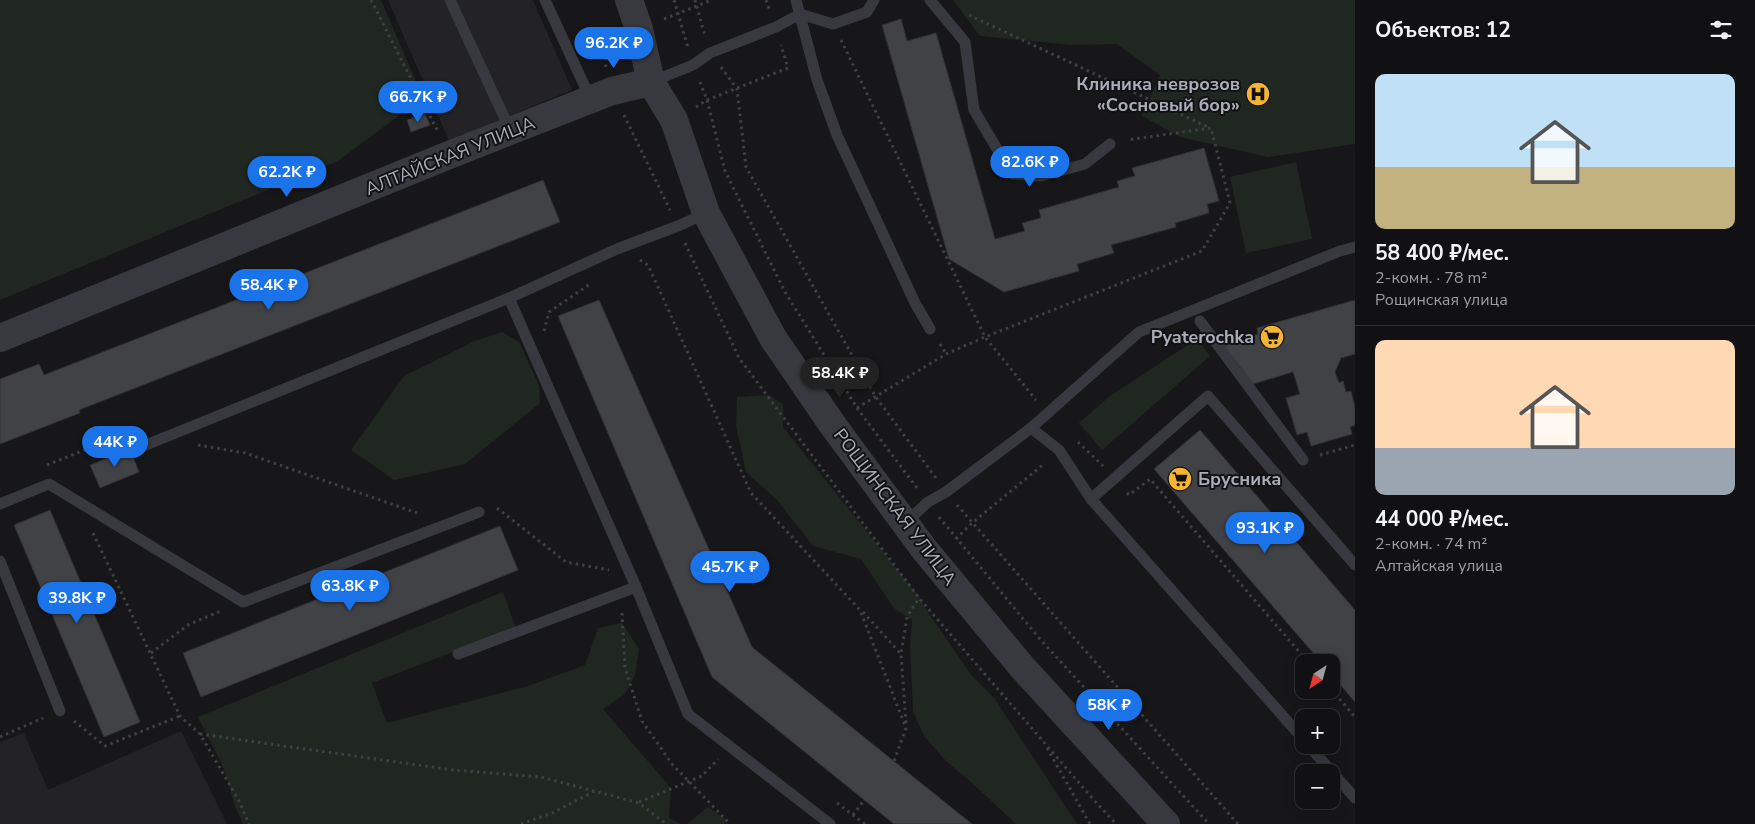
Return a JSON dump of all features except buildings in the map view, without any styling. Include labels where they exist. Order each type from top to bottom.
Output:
[{"type":"street","name":"РОЩИНСКАЯ УЛИЦА","points":[[629,0],[639,29],[651,82],[674,120],[706,213],[773,338],[904,524],[1022,667],[1166,824]]},
{"type":"street","name":"АЛТАЙСКАЯ УЛИЦА","points":[[0,338],[449,155],[612,91],[651,82]]},
{"type":"lane","points":[[450,0],[511,132]]},
{"type":"lane","points":[[545,0],[591,100]]},
{"type":"lane","points":[[796,0],[817,80],[837,135],[915,303],[930,329]]},
{"type":"lane","points":[[863,0],[867,12]]},
{"type":"lane","points":[[651,82],[693,65],[710,53],[776,27],[800,14],[833,24],[867,12],[874,0]]},
{"type":"lane","points":[[930,0],[965,42],[974,110],[1012,174],[1041,176],[1085,164],[1110,144]]},
{"type":"lane","points":[[141,447],[509,298],[617,249],[678,226],[706,213]]},
{"type":"lane","points":[[904,524],[928,502],[946,492],[1031,428],[1139,332],[1340,251],[1355,247]]},
{"type":"lane","points":[[509,298],[636,587],[688,714],[830,824]]},
{"type":"lane","points":[[1200,322],[1303,460]]},
{"type":"lane","points":[[1091,500],[1208,396],[1355,564]]},
{"type":"lane","points":[[1031,428],[1059,450],[1091,500],[1295,730]]},
{"type":"lane","points":[[0,504],[50,484],[243,602],[479,512]]},
{"type":"lane","points":[[0,561],[60,711]]},
{"type":"lane","points":[[458,654],[636,587]]},
{"type":"lane","points":[[1316,754],[1355,798]]},
{"type":"path","points":[[371,0],[449,155]]},
{"type":"path","points":[[674,0],[693,65],[707,100],[725,171],[785,292],[857,408],[956,539],[1039,638],[1209,824]]},
{"type":"path","points":[[695,0],[710,53],[737,89],[746,167],[875,396],[946,492],[972,523],[1238,824]]},
{"type":"path","points":[[962,12],[1210,128]]},
{"type":"path","points":[[833,24],[984,337],[1047,414]]},
{"type":"path","points":[[674,120],[707,100],[788,68],[776,27]]},
{"type":"path","points":[[1110,144],[1210,128]]},
{"type":"path","points":[[857,408],[946,354],[984,337],[1202,251],[1230,203],[1210,128]]},
{"type":"path","points":[[639,260],[648,265],[751,493],[902,654]]},
{"type":"path","points":[[537,361],[549,312],[594,281]]},
{"type":"path","points":[[956,539],[1072,437],[1115,478],[1129,495],[1150,479],[1301,654]]},
{"type":"path","points":[[162,438],[245,453],[447,524]]},
{"type":"path","points":[[1303,460],[1355,445]]},
{"type":"path","points":[[479,512],[497,508],[566,562],[630,574]]},
{"type":"path","points":[[89,526],[180,716],[200,734],[238,799],[249,824]]},
{"type":"path","points":[[620,593],[625,668],[642,722],[672,764],[730,824]]},
{"type":"path","points":[[894,761],[906,728],[902,654],[907,617],[919,598]]},
{"type":"path","points":[[151,653],[188,625],[243,602]]},
{"type":"path","points":[[860,610],[906,728]]},
{"type":"path","points":[[1340,699],[1355,716]]},
{"type":"path","points":[[0,736],[60,711],[105,746],[180,716]]},
{"type":"path","points":[[200,734],[453,770],[541,777],[639,802],[666,824]]},
{"type":"path","points":[[1044,742],[1090,824]]},
{"type":"path","points":[[639,802],[702,776],[729,746]]},
{"type":"path","points":[[521,824],[552,813],[596,791]]},
{"type":"path","points":[[852,815],[864,800]]},
{"type":"shaded area","points":[[0,0],[381,0],[415,79],[412,106],[338,161],[0,300]]},
{"type":"shaded area","points":[[388,0],[533,0],[572,90],[449,141]]},
{"type":"shaded area","name":"Клиника неврозов «Сосновый бор»","points":[[953,0],[1355,0],[1355,144],[1268,157],[1180,137],[1142,116],[1160,75],[1117,44],[1072,45],[980,36]]},
{"type":"shaded area","points":[[1296,162],[1312,239],[1246,253],[1230,177]]},
{"type":"shaded area","points":[[502,332],[519,342],[539,385],[540,403],[465,464],[394,480],[351,450],[404,376],[475,341]]},
{"type":"shaded area","points":[[1197,339],[1210,356],[1102,450],[1079,423],[1110,396]]},
{"type":"shaded area","points":[[769,395],[783,404],[783,427],[921,599],[923,605],[972,676],[995,699],[1077,824],[1016,824],[946,761],[924,736],[913,711],[910,647],[912,620],[894,608],[861,559],[813,546],[777,500],[746,472],[736,425],[737,397]]},
{"type":"shaded area","points":[[503,592],[516,628],[372,683],[387,723],[528,686],[585,665],[598,628],[622,623],[639,649],[635,675],[625,694],[603,709],[671,788],[669,818],[681,824],[243,824],[236,809],[224,769],[198,717]]},
{"type":"shaded area","points":[[181,731],[227,824],[0,824],[0,742],[24,733],[48,790]]},
{"type":"shaded area","points":[[708,807],[725,819],[724,824],[687,824]]},
{"type":"place","name":"Клиника неврозов «Сосновый бор»","points":[[1258,94]]},
{"type":"place","name":"Pyaterochka","points":[[1272,337]]},
{"type":"place","name":"Брусника","points":[[1180,479]]}]
